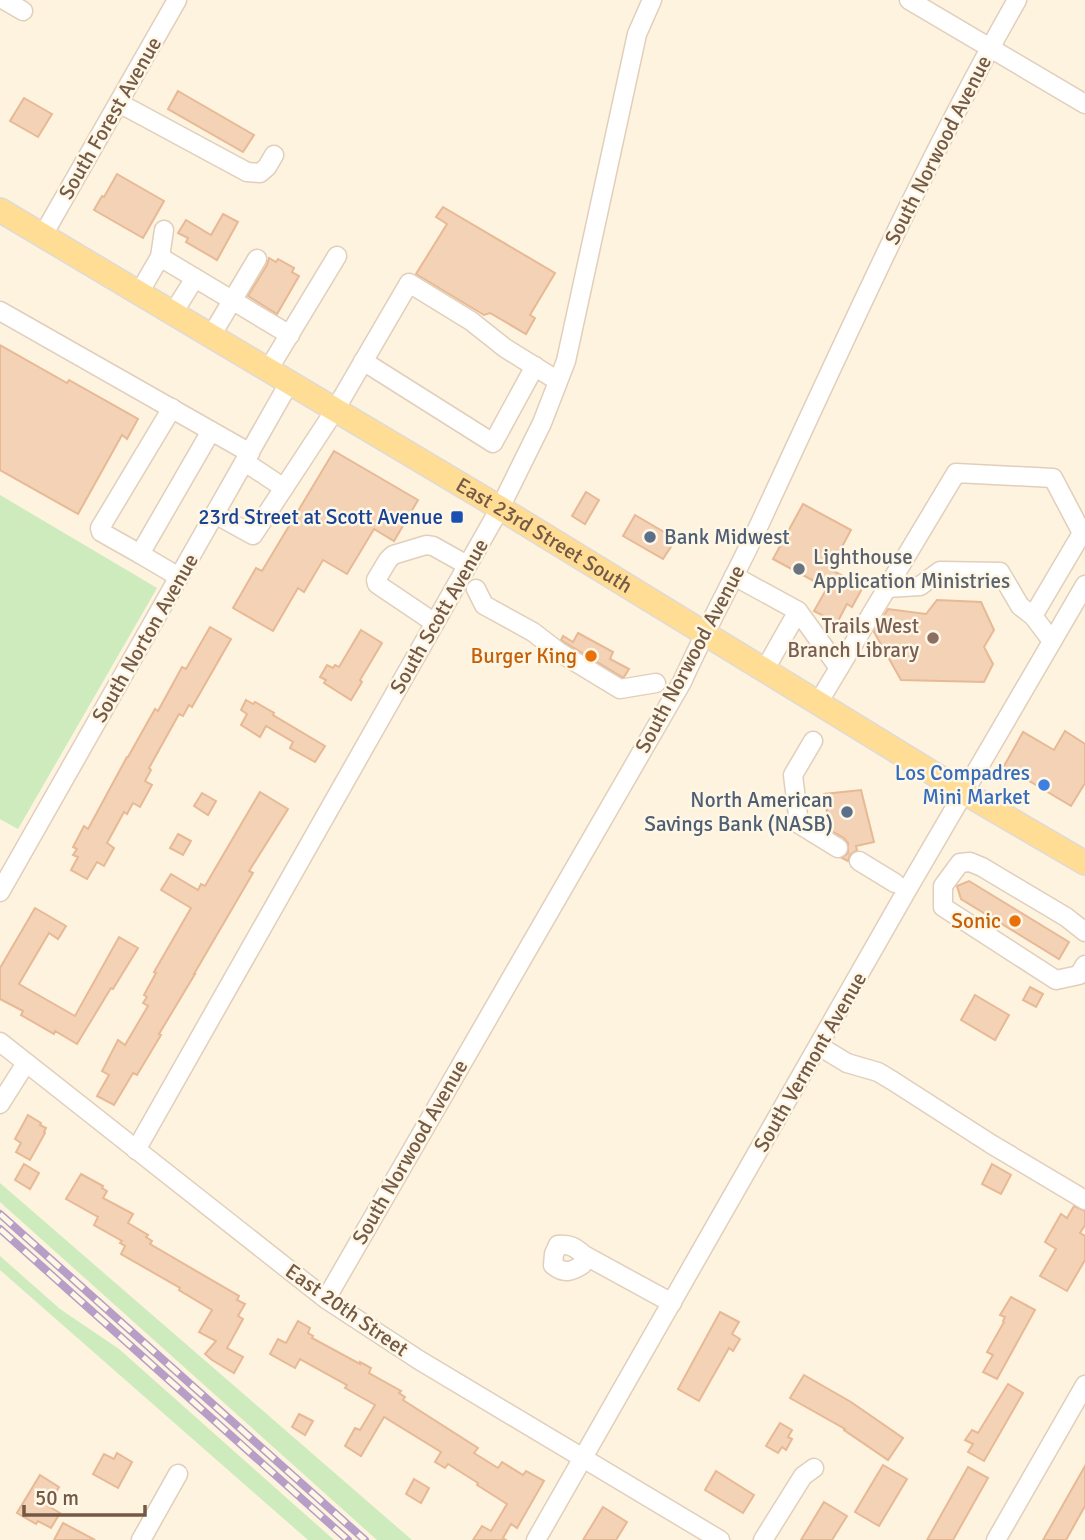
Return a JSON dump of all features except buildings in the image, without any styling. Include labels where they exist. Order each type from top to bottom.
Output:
[{"type":"main road","name":"East 23rd Street South","points":[[0,210],[500,508],[965,793],[1085,863]]},
{"type":"street","points":[[4,0],[23,11]]},
{"type":"street","name":"South Forest Avenue","points":[[43,235],[177,0]]},
{"type":"street","name":"South Scott Avenue","points":[[136,1150],[500,508],[542,423],[566,360],[637,34],[652,0]]},
{"type":"street","points":[[909,0],[1085,104]]},
{"type":"street","name":"South Norwood Avenue","points":[[326,1299],[678,688],[751,543],[910,201],[989,48],[1017,0]]},
{"type":"street","points":[[118,103],[247,172],[260,173],[274,155]]},
{"type":"street","points":[[139,293],[160,257],[164,230]]},
{"type":"street","points":[[268,370],[337,256]]},
{"type":"street","points":[[160,257],[290,335]]},
{"type":"street","points":[[211,336],[257,259]]},
{"type":"street","points":[[173,313],[195,278]]},
{"type":"street","points":[[215,514],[253,535],[335,410],[409,284],[471,321],[505,348],[558,381]]},
{"type":"street","points":[[0,311],[211,431],[284,488]]},
{"type":"street","points":[[363,361],[494,443],[535,366]]},
{"type":"street","name":"South Norton Avenue","points":[[0,892],[289,383]]},
{"type":"street","points":[[172,408],[100,528],[101,532],[179,577]]},
{"type":"street","points":[[140,554],[211,431]]},
{"type":"street","points":[[818,703],[956,473],[1053,478],[1082,533],[1033,616]]},
{"type":"street","points":[[435,623],[377,584],[376,580],[393,555],[426,545],[433,546],[467,565]]},
{"type":"street","points":[[887,587],[920,586],[940,571],[1000,572],[1020,606],[1033,616],[1052,642]]},
{"type":"street","points":[[734,576],[798,611],[839,668]]},
{"type":"street","name":"South Vermont Avenue","points":[[536,1540],[907,890],[1085,585]]},
{"type":"street","points":[[476,589],[484,605],[533,632],[559,652],[620,689],[656,683]]},
{"type":"street","points":[[764,671],[798,611]]},
{"type":"street","points":[[813,741],[793,775],[799,824],[838,848]]},
{"type":"street","points":[[859,860],[895,883]]},
{"type":"street","points":[[1085,932],[1066,917],[970,862],[960,863],[943,886],[943,907],[1056,980],[1079,975],[1085,965]]},
{"type":"street","name":"East 20th Street","points":[[0,1042],[326,1299],[419,1360],[720,1540]]},
{"type":"street","points":[[819,1046],[839,1059],[893,1081],[1085,1200]]},
{"type":"street","points":[[0,1103],[26,1063]]},
{"type":"street","points":[[584,1255],[672,1303]]},
{"type":"street","points":[[996,1540],[1085,1385]]},
{"type":"street","points":[[763,1540],[803,1476],[814,1468]]},
{"type":"street","points":[[141,1540],[178,1474]]},
{"type":"green space","points":[[0,495],[157,588],[18,829],[0,819]]},
{"type":"green space","points":[[0,1183],[412,1540],[377,1540],[0,1202]]},
{"type":"green space","points":[[0,1256],[60,1309],[119,1349],[334,1540],[308,1540],[0,1270]]},
{"type":"railway","points":[[0,1214],[365,1540]]},
{"type":"railway","points":[[0,1229],[348,1540]]},
{"type":"place","name":"23rd Street at Scott Avenue","points":[[457,517]]},
{"type":"place","name":"Bank Midwest","points":[[650,537]]},
{"type":"place","name":"Lighthouse Application Ministries","points":[[799,569]]},
{"type":"place","name":"Trails West Branch Library","points":[[933,638]]},
{"type":"place","name":"Burger King","points":[[591,656]]},
{"type":"place","name":"Los Compadres Mini Market","points":[[1044,785]]},
{"type":"place","name":"North American Savings Bank (NASB)","points":[[847,812]]},
{"type":"place","name":"Sonic","points":[[1015,921]]}]
